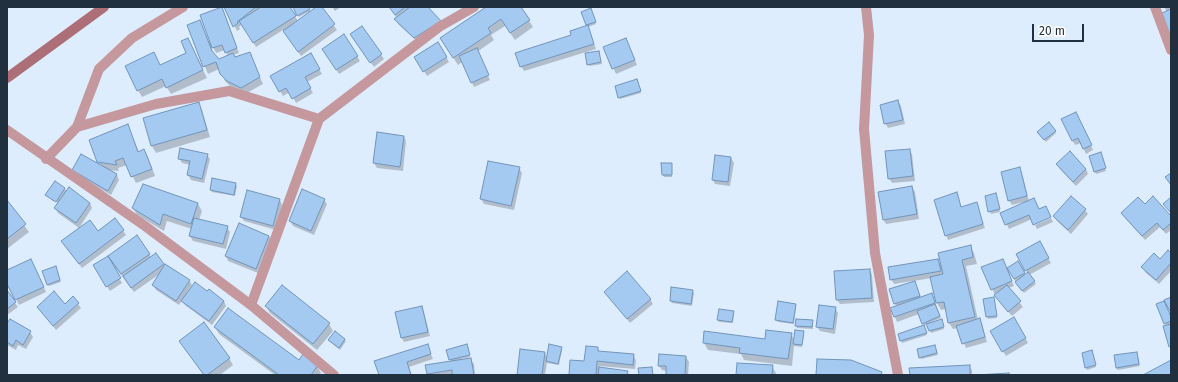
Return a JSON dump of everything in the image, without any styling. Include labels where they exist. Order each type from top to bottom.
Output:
[{"type":"main road","points":[[7,78],[104,7]]},
{"type":"street","points":[[46,159],[77,127],[99,69],[132,38],[183,7]]},
{"type":"street","points":[[251,305],[319,118],[439,27],[474,7]]},
{"type":"street","points":[[866,7],[869,36],[864,129],[875,253],[898,375]]},
{"type":"street","points":[[1155,7],[1171,50]]},
{"type":"street","points":[[77,127],[156,104],[229,91],[319,118]]},
{"type":"street","points":[[7,130],[46,159],[144,226],[251,305],[334,375]]},
{"type":"building","points":[[222,7],[237,48],[225,53],[222,45],[212,48],[200,15]]},
{"type":"building","points":[[224,7],[256,7],[233,27]]},
{"type":"building","points":[[261,7],[290,7],[296,16],[253,43],[239,21]]},
{"type":"building","points":[[293,7],[309,7],[310,9],[297,16]]},
{"type":"building","points":[[316,7],[322,7],[335,24],[298,52],[283,31]]},
{"type":"building","points":[[389,7],[405,7],[395,15]]},
{"type":"building","points":[[410,7],[428,7],[441,21],[414,38],[394,19]]},
{"type":"building","points":[[486,7],[521,7],[530,20],[510,33],[501,19],[488,28],[491,33],[453,58],[440,38]]},
{"type":"building","points":[[591,8],[596,22],[586,25],[581,12]]},
{"type":"building","points":[[1171,9],[1171,38],[1162,13]]},
{"type":"building","points":[[200,20],[212,51],[219,59],[233,53],[235,57],[250,52],[260,77],[241,88],[227,81],[220,74],[216,62],[203,67],[187,25]]},
{"type":"building","points":[[588,25],[594,44],[520,67],[515,53],[571,35],[570,31]]},
{"type":"building","points":[[362,26],[382,54],[370,63],[350,34]]},
{"type":"building","points":[[344,34],[358,56],[336,70],[322,49]]},
{"type":"building","points":[[188,38],[203,70],[166,88],[162,79],[137,91],[125,66],[154,52],[160,65],[186,53],[181,41]]},
{"type":"building","points":[[626,38],[635,60],[612,69],[603,47]]},
{"type":"building","points":[[438,42],[447,57],[423,72],[414,57]]},
{"type":"building","points":[[477,48],[489,75],[471,83],[459,56]]},
{"type":"building","points":[[599,51],[601,62],[587,65],[585,53]]},
{"type":"building","points":[[311,53],[320,69],[305,77],[311,88],[292,99],[286,88],[279,92],[270,76]]},
{"type":"building","points":[[637,79],[641,91],[618,98],[615,86]]},
{"type":"building","points":[[898,100],[903,120],[884,124],[880,105]]},
{"type":"building","points":[[199,102],[207,130],[151,146],[143,118]]},
{"type":"building","points":[[1076,112],[1092,145],[1083,149],[1078,138],[1072,141],[1061,119]]},
{"type":"building","points":[[1049,122],[1056,131],[1044,140],[1037,132]]},
{"type":"building","points":[[128,124],[138,152],[144,149],[152,169],[131,177],[123,158],[115,161],[117,165],[97,162],[89,140]]},
{"type":"building","points":[[377,132],[404,136],[400,167],[373,163]]},
{"type":"building","points":[[180,148],[208,154],[202,179],[187,175],[190,161],[178,159]]},
{"type":"building","points":[[910,149],[913,176],[888,179],[885,151]]},
{"type":"building","points":[[1070,151],[1086,169],[1073,182],[1056,164]]},
{"type":"building","points":[[1101,152],[1106,168],[1094,172],[1089,156]]},
{"type":"building","points":[[81,154],[117,174],[108,191],[72,170]]},
{"type":"building","points":[[715,155],[731,157],[728,182],[712,180]]},
{"type":"building","points":[[488,161],[520,167],[511,206],[480,199]]},
{"type":"building","points":[[661,163],[672,163],[672,175],[662,175]]},
{"type":"building","points":[[1020,167],[1027,196],[1008,201],[1001,172]]},
{"type":"building","points":[[1171,173],[1171,185],[1165,177]]},
{"type":"building","points":[[212,178],[236,183],[234,195],[210,190]]},
{"type":"building","points":[[55,181],[65,188],[56,202],[45,195]]},
{"type":"building","points":[[143,184],[198,203],[191,224],[163,214],[160,225],[132,208]]},
{"type":"building","points":[[912,186],[917,214],[883,220],[878,192]]},
{"type":"building","points":[[69,187],[90,203],[76,223],[54,208]]},
{"type":"building","points":[[302,189],[325,199],[311,231],[289,221]]},
{"type":"building","points":[[247,190],[280,199],[273,226],[240,217]]},
{"type":"building","points":[[957,192],[961,207],[977,202],[983,224],[945,236],[934,200]]},
{"type":"building","points":[[996,193],[1000,209],[988,212],[985,196]]},
{"type":"building","points":[[1071,196],[1086,209],[1068,230],[1053,216]]},
{"type":"building","points":[[1153,196],[1171,216],[1171,223],[1163,230],[1157,223],[1142,236],[1121,213],[1138,197],[1145,204]]},
{"type":"building","points":[[1171,197],[1171,213],[1163,204]]},
{"type":"building","points":[[1034,198],[1039,209],[1046,206],[1051,217],[1033,225],[1029,215],[1005,225],[1000,213]]},
{"type":"building","points":[[7,200],[26,224],[7,239]]},
{"type":"building","points":[[115,218],[124,230],[79,264],[61,241],[90,220],[98,231]]},
{"type":"building","points":[[194,218],[228,226],[223,244],[189,236]]},
{"type":"building","points":[[239,223],[269,236],[256,269],[225,256]]},
{"type":"building","points":[[137,235],[150,254],[121,274],[108,256]]},
{"type":"building","points":[[1040,241],[1049,258],[1025,271],[1016,254]]},
{"type":"building","points":[[971,245],[973,257],[962,260],[975,317],[948,323],[944,302],[936,303],[930,277],[943,274],[938,253]]},
{"type":"building","points":[[1168,250],[1171,253],[1171,263],[1156,280],[1141,267],[1154,253],[1160,259]]},
{"type":"building","points":[[156,253],[164,264],[131,288],[123,276]]},
{"type":"building","points":[[108,256],[121,278],[106,287],[93,265]]},
{"type":"building","points":[[31,259],[44,287],[15,300],[7,284],[7,270]]},
{"type":"building","points":[[938,259],[941,271],[890,280],[888,267]]},
{"type":"building","points":[[1003,259],[1012,281],[991,290],[981,267]]},
{"type":"building","points":[[1018,261],[1025,273],[1014,279],[1007,268]]},
{"type":"building","points":[[165,264],[190,280],[176,301],[152,285]]},
{"type":"building","points":[[56,266],[60,280],[47,285],[42,271]]},
{"type":"building","points":[[870,269],[872,298],[836,300],[834,271]]},
{"type":"building","points":[[627,271],[651,299],[627,319],[604,292]]},
{"type":"building","points":[[1028,272],[1035,281],[1022,291],[1015,282]]},
{"type":"building","points":[[915,281],[920,296],[894,304],[889,289]]},
{"type":"building","points":[[195,282],[207,291],[209,289],[224,301],[209,321],[181,301]]},
{"type":"building","points":[[282,285],[330,323],[313,344],[265,306]]},
{"type":"building","points":[[1007,285],[1021,301],[1008,312],[994,295]]},
{"type":"building","points":[[671,287],[693,290],[691,304],[670,301]]},
{"type":"building","points":[[7,290],[16,302],[7,309]]},
{"type":"building","points":[[54,291],[65,304],[73,296],[79,303],[53,326],[37,307]]},
{"type":"building","points":[[932,293],[935,303],[894,317],[890,308]]},
{"type":"building","points":[[994,297],[997,316],[986,317],[983,299]]},
{"type":"building","points":[[1171,297],[1171,313],[1164,300]]},
{"type":"building","points":[[778,301],[796,304],[793,323],[775,320]]},
{"type":"building","points":[[1164,301],[1171,317],[1171,321],[1164,324],[1156,304]]},
{"type":"building","points":[[935,304],[940,316],[922,324],[917,311]]},
{"type":"building","points":[[819,305],[836,307],[833,329],[816,327]]},
{"type":"building","points":[[422,306],[428,332],[401,338],[395,312]]},
{"type":"building","points":[[228,308],[299,360],[303,354],[318,365],[311,375],[279,375],[214,327]]},
{"type":"building","points":[[719,309],[734,311],[732,322],[717,320]]},
{"type":"building","points":[[1014,317],[1026,338],[1002,352],[990,331]]},
{"type":"building","points":[[980,318],[985,337],[962,344],[956,326]]},
{"type":"building","points":[[10,319],[31,331],[23,345],[16,340],[13,346],[7,342],[7,323]]},
{"type":"building","points":[[796,319],[813,320],[812,327],[795,326]]},
{"type":"building","points":[[942,319],[944,327],[929,331],[926,324]]},
{"type":"building","points":[[204,322],[230,358],[207,375],[204,375],[179,341]]},
{"type":"building","points":[[1171,324],[1171,346],[1169,347],[1163,326]]},
{"type":"building","points":[[924,325],[927,333],[900,341],[898,334]]},
{"type":"building","points":[[766,330],[792,333],[788,359],[739,353],[740,348],[703,343],[704,331],[765,339]]},
{"type":"building","points":[[795,330],[804,331],[802,345],[793,344]]},
{"type":"building","points":[[335,331],[345,339],[339,348],[328,340]]},
{"type":"building","points":[[428,344],[431,354],[407,362],[411,375],[379,375],[374,361]]},
{"type":"building","points":[[467,344],[470,355],[449,360],[446,350]]},
{"type":"building","points":[[549,344],[562,347],[558,364],[546,361]]},
{"type":"building","points":[[935,345],[937,353],[919,358],[917,349]]},
{"type":"building","points":[[586,346],[598,347],[598,351],[634,354],[633,365],[597,361],[596,375],[569,375],[570,360],[584,361]]},
{"type":"building","points":[[520,349],[545,352],[542,375],[517,375]]},
{"type":"building","points":[[1092,350],[1096,365],[1085,368],[1082,353]]},
{"type":"building","points":[[1137,352],[1139,364],[1116,368],[1114,355]]},
{"type":"building","points":[[659,354],[686,356],[685,375],[666,375],[666,366],[658,366]]},
{"type":"building","points":[[471,358],[474,375],[452,375],[452,370],[427,374],[425,365]]},
{"type":"building","points":[[817,359],[851,360],[882,372],[881,375],[816,375]]},
{"type":"building","points":[[1171,360],[1171,375],[1143,375]]},
{"type":"building","points":[[737,363],[773,365],[772,375],[736,375]]},
{"type":"building","points":[[970,365],[970,375],[910,375],[909,368]]},
{"type":"building","points":[[599,367],[628,371],[627,375],[598,375]]},
{"type":"building","points":[[652,367],[653,375],[639,375],[638,368]]},
{"type":"building","points":[[1009,373],[1009,375],[976,375]]}]
